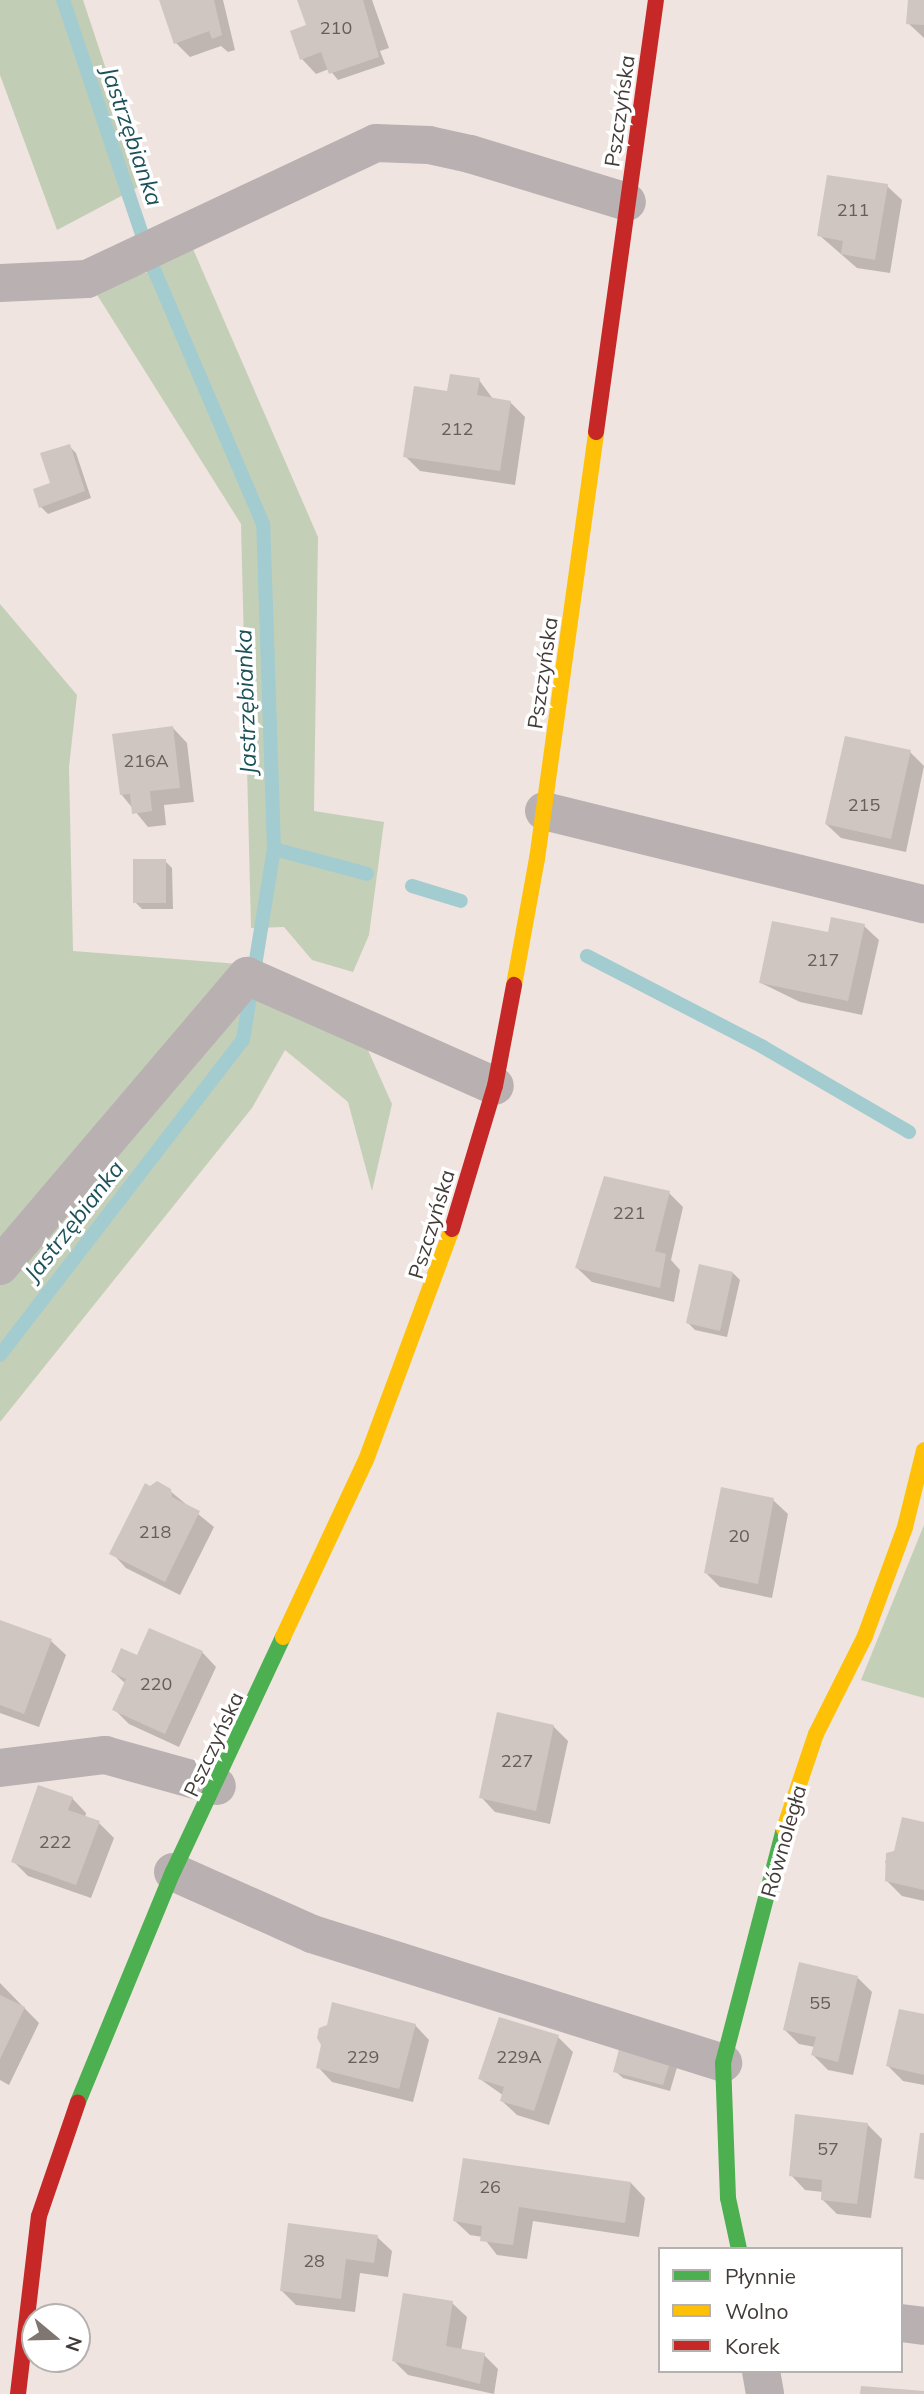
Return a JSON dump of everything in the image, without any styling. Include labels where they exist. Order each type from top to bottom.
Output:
[{"type":"street","name":"Pszczyńska","points":[[18,2394],[39,2216],[69,2123],[173,1872],[218,1786],[366,1461],[437,1279],[495,1086],[544,811],[656,0]]},
{"type":"street","points":[[0,283],[87,279],[376,143],[429,145],[470,154],[627,202]]},
{"type":"street","points":[[544,811],[924,904]]},
{"type":"street","points":[[0,1266],[247,976],[495,1086]]},
{"type":"street","name":"Równoległa","points":[[739,2247],[728,2197],[723,2063],[788,1818],[816,1734],[865,1636],[905,1527],[924,1450]]},
{"type":"street","points":[[0,1768],[106,1755],[218,1786]]},
{"type":"street","points":[[173,1872],[312,1934],[723,2063]]},
{"type":"street","points":[[903,2323],[924,2326]]},
{"type":"street","points":[[761,2373],[765,2394]]},
{"type":"green space","points":[[0,0],[83,0],[144,184],[57,230],[0,75]]},
{"type":"green space","points":[[190,242],[318,537],[314,811],[384,822],[369,935],[353,972],[312,960],[284,927],[251,928],[241,524],[94,290],[154,270]]},
{"type":"green space","points":[[0,604],[77,695],[69,767],[73,951],[252,965],[367,1048],[392,1104],[372,1191],[348,1102],[285,1050],[252,1108],[0,1422]]},
{"type":"green space","points":[[924,1525],[924,1698],[861,1680]]},
{"type":"building","points":[[159,0],[214,0],[222,35],[212,39],[209,31],[174,44]]},
{"type":"building","points":[[297,0],[363,0],[379,57],[329,74],[321,52],[300,60],[290,31],[306,25]]},
{"type":"building","points":[[908,0],[924,0],[924,25],[906,24]]},
{"type":"building","points":[[827,175],[888,184],[875,260],[841,254],[843,241],[817,236]]},
{"type":"building","points":[[450,374],[480,378],[477,395],[511,401],[500,471],[403,457],[414,386],[447,391]]},
{"type":"building","points":[[70,444],[85,491],[39,508],[33,489],[50,483],[40,453]]},
{"type":"building","points":[[173,726],[180,788],[150,791],[152,811],[132,814],[130,794],[120,795],[112,734]]},
{"type":"building","points":[[845,736],[911,750],[891,839],[825,824]]},
{"type":"building","points":[[133,859],[166,859],[166,903],[133,903]]},
{"type":"building","points":[[831,917],[865,924],[848,1001],[759,983],[772,921],[828,932]]},
{"type":"building","points":[[604,1176],[670,1191],[655,1251],[666,1254],[660,1288],[575,1268]]},
{"type":"building","points":[[699,1264],[733,1272],[720,1331],[686,1323]]},
{"type":"building","points":[[157,1481],[171,1489],[172,1497],[200,1511],[165,1582],[109,1554],[145,1483],[150,1486]]},
{"type":"building","points":[[721,1487],[774,1498],[758,1584],[704,1573]]},
{"type":"building","points":[[0,1620],[52,1639],[24,1714],[0,1705]]},
{"type":"building","points":[[149,1628],[203,1651],[165,1734],[112,1710],[126,1679],[111,1672],[121,1648],[137,1655]]},
{"type":"building","points":[[497,1712],[554,1725],[536,1811],[479,1798]]},
{"type":"building","points":[[38,1785],[73,1797],[68,1810],[100,1821],[76,1885],[11,1862]]},
{"type":"building","points":[[902,1817],[924,1822],[924,1890],[885,1881],[886,1853],[894,1851]]},
{"type":"building","points":[[799,1962],[858,1976],[838,2062],[811,2055],[816,2037],[783,2030]]},
{"type":"building","points":[[0,1995],[25,2007],[0,2059]]},
{"type":"building","points":[[332,2002],[416,2024],[399,2089],[316,2068],[321,2045],[317,2038],[319,2028],[327,2025]]},
{"type":"building","points":[[899,2009],[924,2014],[924,2075],[886,2066]]},
{"type":"building","points":[[499,2017],[559,2035],[534,2111],[500,2101],[504,2087],[478,2079]]},
{"type":"building","points":[[621,2042],[672,2056],[663,2085],[613,2072]]},
{"type":"building","points":[[795,2114],[868,2123],[857,2204],[821,2200],[822,2180],[789,2176]]},
{"type":"building","points":[[920,2133],[924,2133],[924,2180],[914,2178]]},
{"type":"building","points":[[463,2158],[631,2182],[625,2223],[519,2207],[513,2245],[480,2241],[482,2226],[453,2221]]},
{"type":"building","points":[[288,2223],[378,2235],[374,2263],[346,2259],[341,2299],[280,2291]]},
{"type":"building","points":[[403,2293],[453,2301],[446,2346],[485,2353],[480,2384],[392,2361]]},
{"type":"building","points":[[861,2386],[924,2391],[924,2394],[860,2394]]},
{"type":"waterway","name":"Jastrzębianka","points":[[0,1355],[243,1040],[274,849],[263,524],[154,270],[63,0]]},
{"type":"waterway","points":[[274,849],[367,874]]},
{"type":"waterway","points":[[412,886],[461,901]]},
{"type":"waterway","points":[[587,956],[763,1047],[909,1132]]},
{"type":"traffic: fast","points":[[78,2102],[173,1872],[283,1637]]},
{"type":"traffic: fast","points":[[739,2247],[728,2198],[723,2063],[784,1829]]},
{"type":"traffic: slow","points":[[514,985],[537,859],[596,432]]},
{"type":"traffic: slow","points":[[283,1637],[366,1460],[452,1229]]},
{"type":"traffic: slow","points":[[784,1829],[816,1734],[865,1636],[905,1527],[924,1450]]},
{"type":"traffic: jam","points":[[596,432],[656,0]]},
{"type":"traffic: jam","points":[[452,1229],[495,1086],[514,985]]},
{"type":"traffic: jam","points":[[18,2394],[39,2216],[78,2102]]}]
